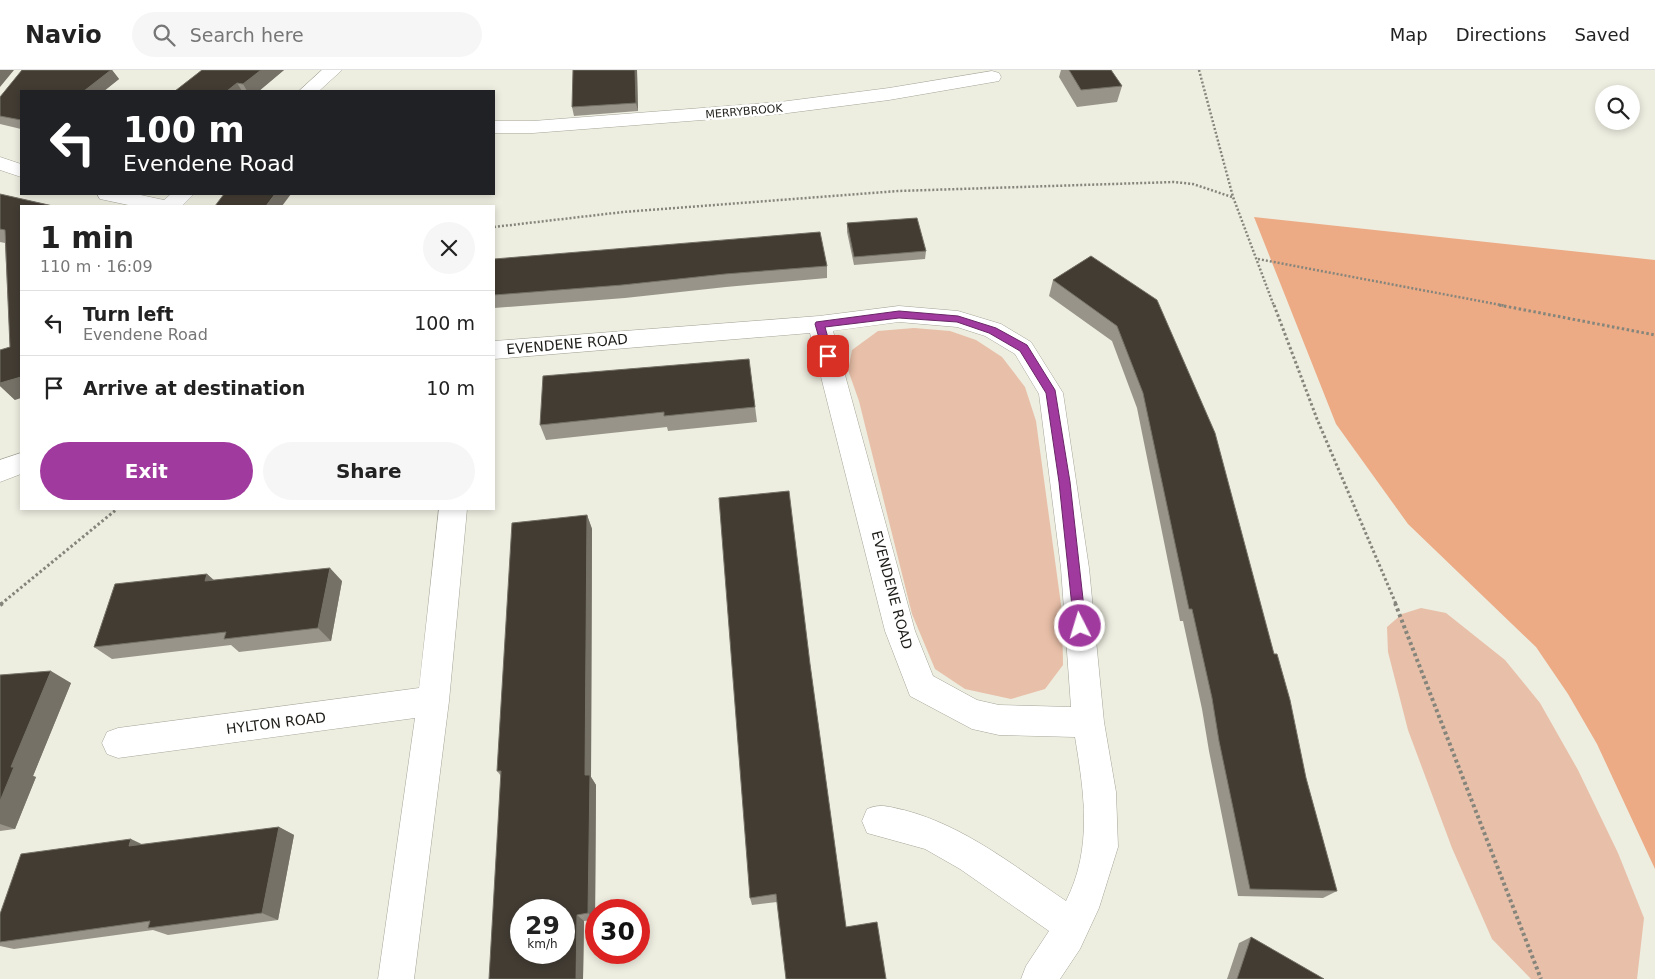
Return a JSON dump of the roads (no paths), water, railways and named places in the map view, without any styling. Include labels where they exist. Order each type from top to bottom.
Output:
[{"type":"street","points":[[309,90],[333,70]]},
{"type":"street","name":"MERRYBROOK","points":[[495,127],[533,127],[780,108],[889,94],[985,75]]},
{"type":"street","points":[[0,164],[20,171]]},
{"type":"street","points":[[112,195],[157,205]]},
{"type":"street","points":[[170,205],[183,195]]},
{"type":"street","name":"EVENDENE ROAD","points":[[495,350],[819,324],[899,314],[958,319],[993,330],[1023,348],[1051,393],[1075,568],[1088,722],[1100,792],[1101,847],[1087,896],[1072,926],[1039,979]]},
{"type":"street","name":"EVENDENE ROAD","points":[[819,324],[900,631],[921,686],[972,714],[999,720],[1088,722]]},
{"type":"street","points":[[0,471],[20,463]]},
{"type":"street","points":[[396,979],[433,701],[453,510]]},
{"type":"street","name":"HYLTON ROAD","points":[[118,743],[433,701]]},
{"type":"street","points":[[880,821],[931,834],[972,857],[1072,926]]}]
